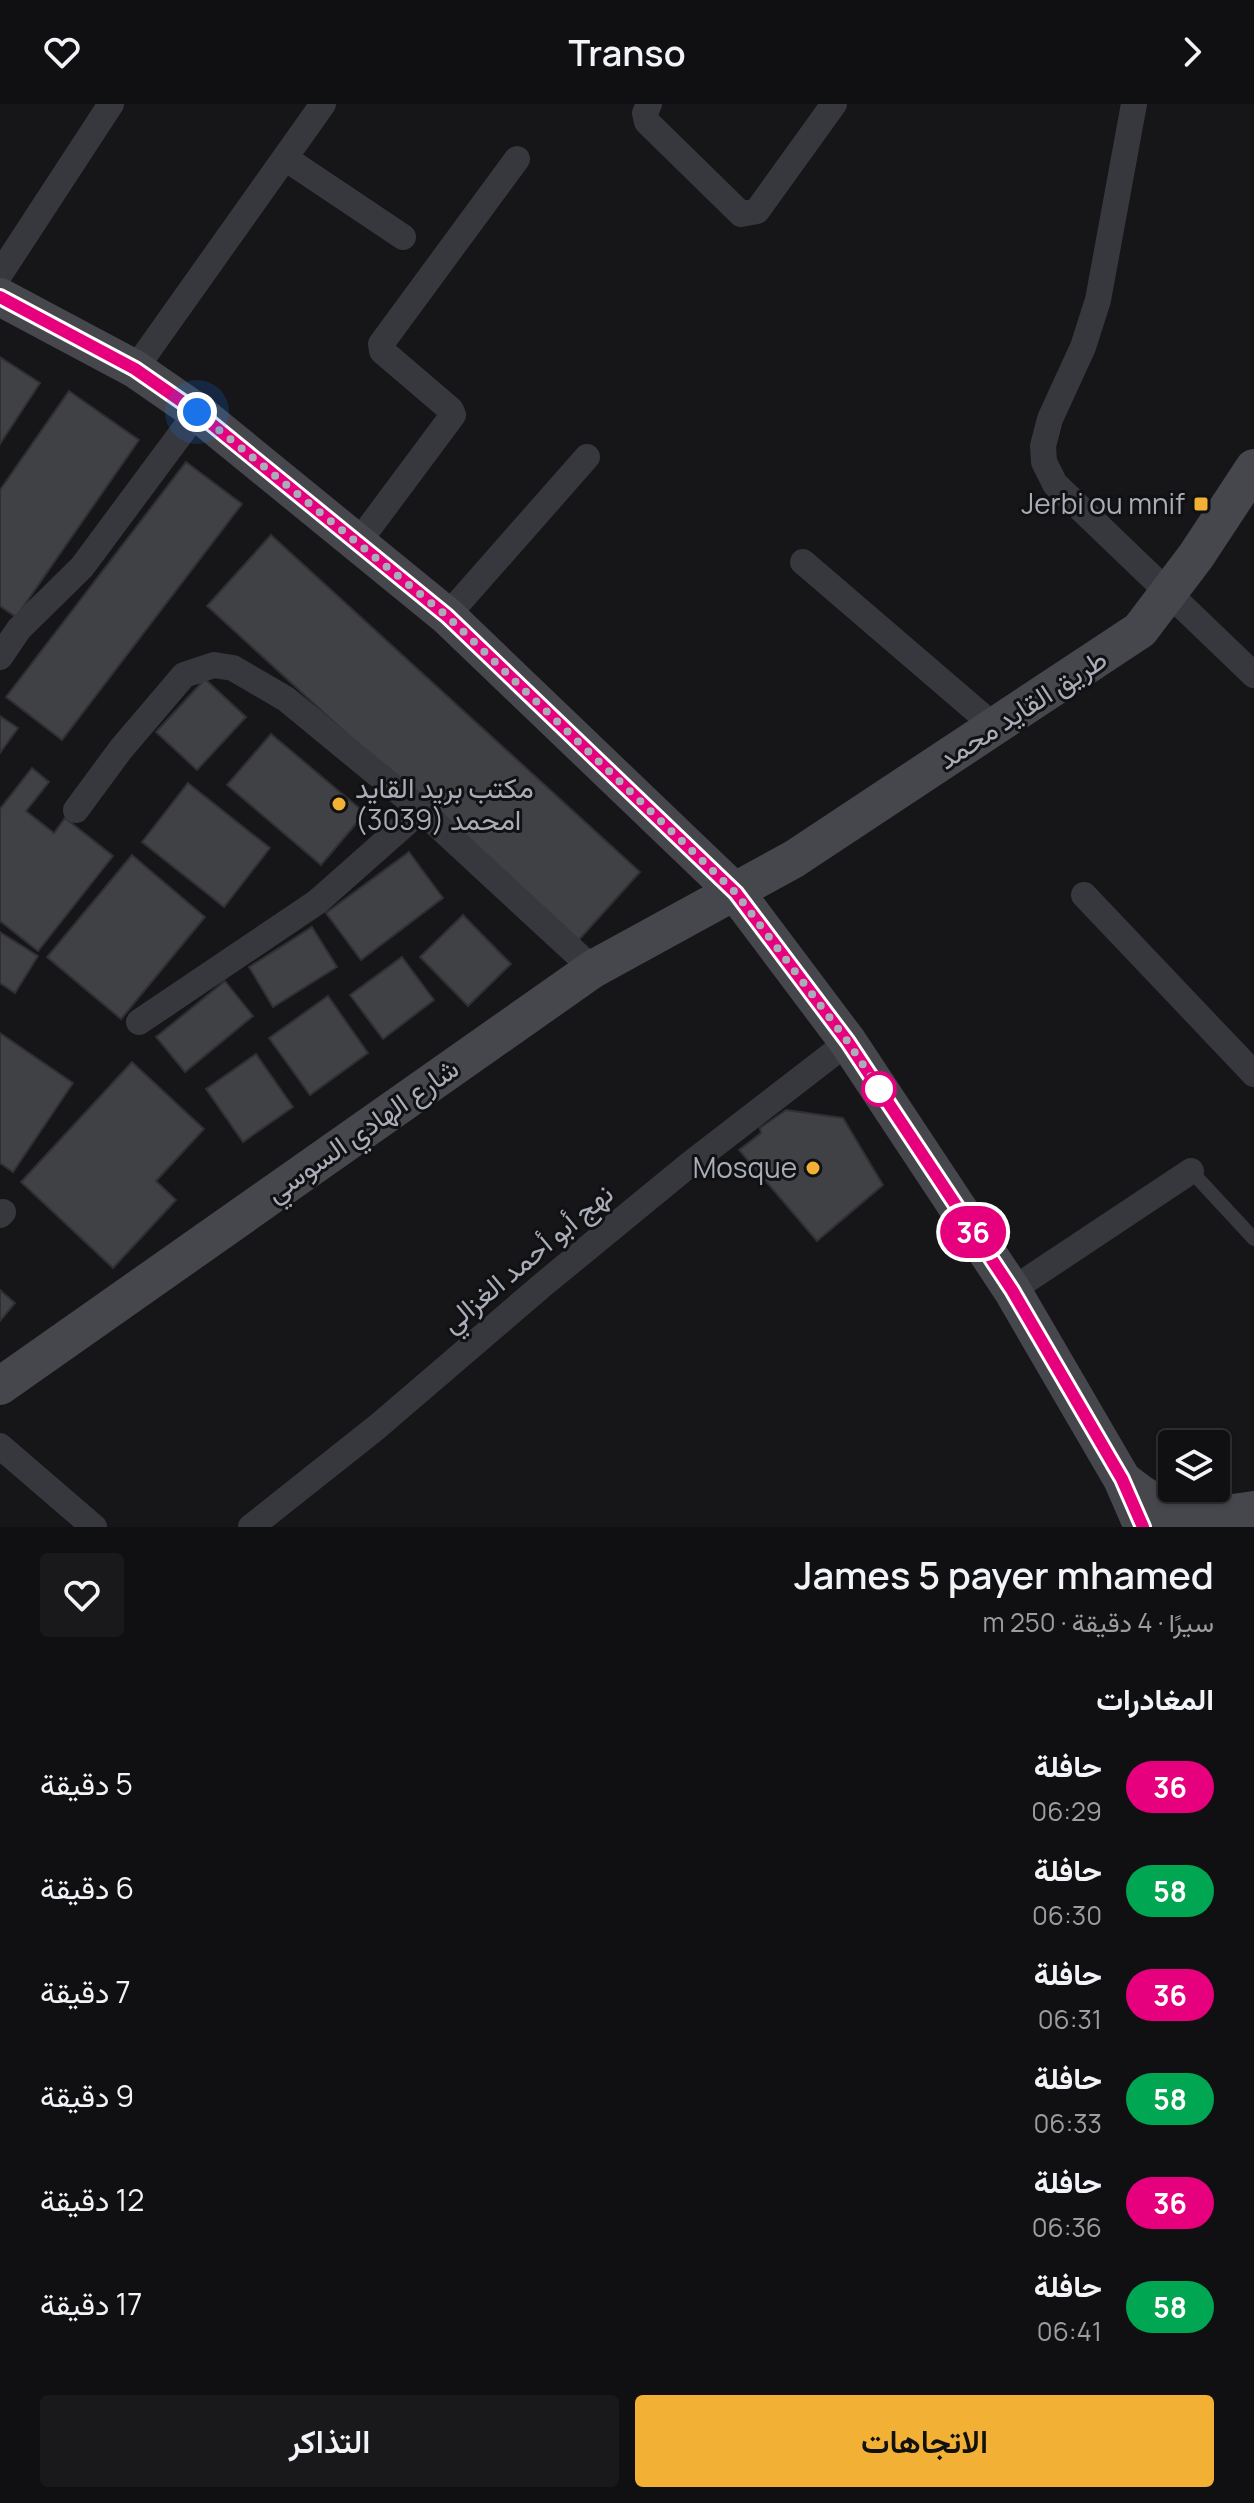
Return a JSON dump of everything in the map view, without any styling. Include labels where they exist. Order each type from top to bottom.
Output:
[{"type":"main road","points":[[0,297],[135,369],[197,412],[447,616],[736,893],[848,1042],[1012,1290],[1122,1479],[1143,1527]]},
{"type":"main road","name":"طريق القايد محمد","points":[[736,893],[794,859],[1140,630],[1196,556],[1254,468]]},
{"type":"main road","name":"شارع الهادي السوسي","points":[[0,1386],[593,969],[672,924],[736,893]]},
{"type":"main road","points":[[1122,1479],[1162,1508],[1180,1514],[1254,1513]]},
{"type":"main road","points":[[1242,1527],[1254,1513]]},
{"type":"street","points":[[0,274],[111,104]]},
{"type":"street","points":[[135,369],[323,104]]},
{"type":"street","points":[[649,104],[645,113],[647,122],[741,214],[749,214],[757,211],[834,104]]},
{"type":"street","points":[[1134,104],[1098,300],[1083,347],[1050,419],[1043,446],[1044,462],[1055,484],[1254,675]]},
{"type":"street","points":[[285,158],[403,237]]},
{"type":"street","points":[[357,544],[453,415],[382,351],[381,344],[517,159]]},
{"type":"street","points":[[0,657],[19,629],[82,567],[197,412]]},
{"type":"street","points":[[447,616],[587,457]]},
{"type":"street","points":[[803,562],[994,726]]},
{"type":"street","points":[[76,810],[121,749],[184,675],[214,665],[233,668],[286,699],[421,810],[593,969]]},
{"type":"street","points":[[139,1022],[317,902],[421,810]]},
{"type":"street","points":[[1084,895],[1254,1074]]},
{"type":"street","name":"نهج أبو أحمد الغزالي","points":[[251,1527],[377,1427],[690,1164],[848,1042]]},
{"type":"street","points":[[1012,1290],[1191,1171]]},
{"type":"street","points":[[0,1446],[94,1527]]},
{"type":"lane","points":[[1191,1171],[1254,1239]]},
{"type":"building","points":[[0,357],[40,383],[0,444]]},
{"type":"building","points":[[69,391],[139,440],[16,617],[0,606],[0,490]]},
{"type":"building","points":[[186,462],[242,504],[62,740],[6,697]]},
{"type":"building","points":[[271,535],[640,872],[576,943],[207,606]]},
{"type":"building","points":[[205,679],[246,717],[197,770],[156,732]]},
{"type":"building","points":[[0,716],[18,728],[0,753]]},
{"type":"building","points":[[271,734],[365,813],[321,865],[227,785]]},
{"type":"building","points":[[32,768],[49,782],[26,811],[54,833],[65,818],[113,856],[38,951],[0,921],[0,809]]},
{"type":"building","points":[[188,783],[270,848],[224,907],[142,842]]},
{"type":"building","points":[[409,852],[443,898],[361,960],[326,913]]},
{"type":"building","points":[[132,855],[205,917],[121,1019],[47,957]]},
{"type":"building","points":[[463,915],[511,964],[468,1006],[420,957]]},
{"type":"building","points":[[312,927],[337,967],[273,1007],[249,967]]},
{"type":"building","points":[[0,932],[38,956],[15,993],[0,983]]},
{"type":"building","points":[[402,957],[434,1000],[383,1039],[350,995]]},
{"type":"building","points":[[225,981],[253,1016],[185,1072],[156,1037]]},
{"type":"building","points":[[328,996],[368,1053],[310,1095],[269,1038]]},
{"type":"building","points":[[0,1033],[73,1083],[13,1172],[0,1163]]},
{"type":"building","points":[[256,1054],[293,1107],[243,1142],[206,1089]]},
{"type":"building","points":[[132,1062],[204,1129],[156,1181],[176,1200],[113,1268],[21,1182]]},
{"type":"building","name":"Mosque","points":[[786,1110],[843,1118],[883,1185],[817,1241],[739,1150],[761,1133],[760,1128]]},
{"type":"building","points":[[0,1290],[15,1303],[0,1321]]},
{"type":"bus line","name":"36","points":[[0,297],[135,369],[197,412],[447,616],[736,893],[848,1042],[1012,1290],[1122,1479],[1143,1527]]},
{"type":"place","name":"Jerbi ou mnif","points":[[1201,504]]},
{"type":"place","name":"مكتب بريد القايد امحمد (3039)","points":[[339,804]]},
{"type":"place","name":"Mosque","points":[[813,1168]]},
{"type":"route","points":[[197,412],[447,616],[736,893],[848,1042],[881,1092],[879,1089]]}]
